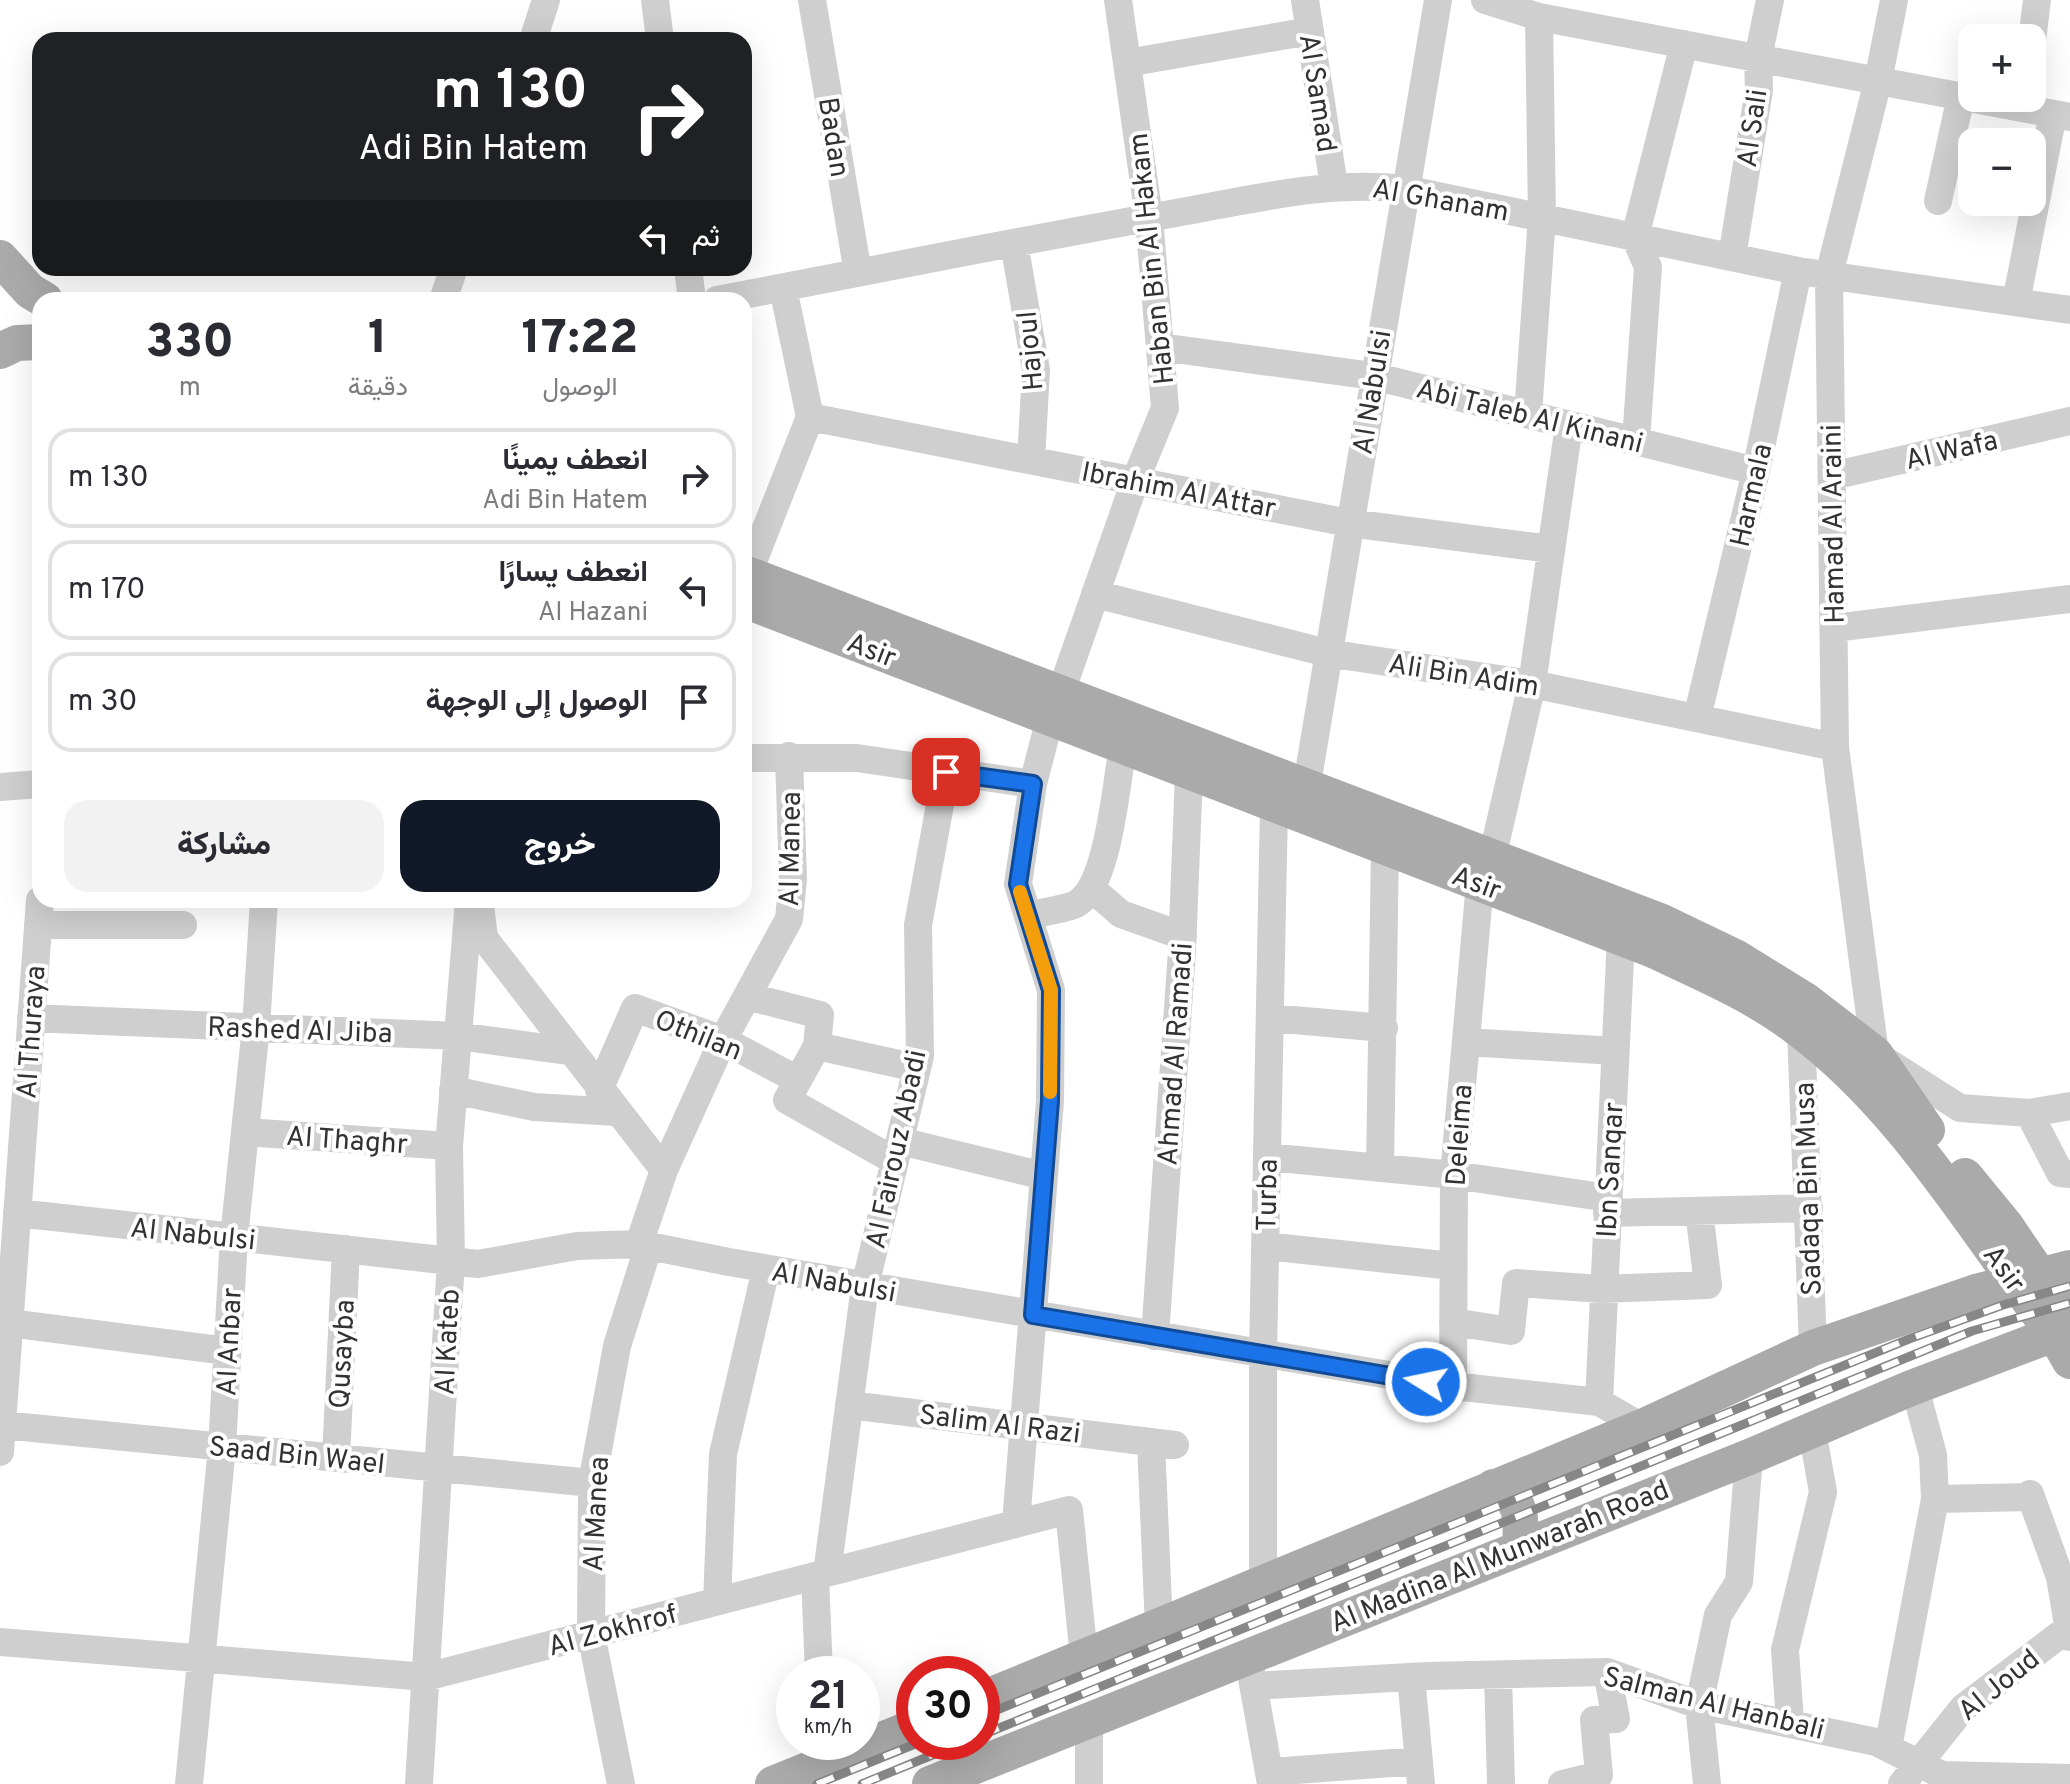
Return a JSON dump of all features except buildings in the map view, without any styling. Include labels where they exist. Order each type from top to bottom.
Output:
[{"type":"main road","points":[[0,258],[32,292]]},
{"type":"main road","points":[[0,351],[17,343],[32,342]]},
{"type":"main road","name":"Asir","points":[[752,586],[1055,705],[1307,784],[1621,937],[1731,987],[1801,1030],[2042,1275]]},
{"type":"main road","name":"Asir","points":[[1055,705],[1123,747],[1385,848],[1486,869],[1660,921],[1737,958],[1805,1000],[1875,1054],[1916,1117],[2042,1275],[2066,1336]]},
{"type":"main road","points":[[1000,1692],[1642,1427],[1813,1348],[1976,1292],[2042,1275]]},
{"type":"main road","name":"Al Madina Al Munwarah Road","points":[[930,1784],[1089,1719],[1250,1670],[1520,1546],[1749,1457],[1911,1388],[2066,1336]]},
{"type":"main road","points":[[1493,1487],[1509,1492],[1517,1502],[1521,1516],[1520,1546]]},
{"type":"main road","points":[[773,1784],[812,1760]]},
{"type":"street","points":[[536,32],[546,0]]},
{"type":"street","points":[[655,0],[659,32]]},
{"type":"street","name":"Badan","points":[[812,0],[858,273]]},
{"type":"street","name":"Haban Bin Al Hakam","points":[[1016,1523],[1050,1101],[1051,990],[1018,884],[1033,784],[1055,705],[1135,481],[1165,408],[1149,218],[1118,0]]},
{"type":"street","name":"Al Samad","points":[[1305,0],[1334,186]]},
{"type":"street","name":"Al Nabulsi","points":[[1307,784],[1438,0]]},
{"type":"street","points":[[1485,0],[1539,17],[1958,95]]},
{"type":"street","name":"Al Sali","points":[[1732,257],[1759,90],[1758,58],[1770,0]]},
{"type":"street","name":"Hamad Al Araini","points":[[1875,1054],[1835,747],[1829,275],[1878,81],[1894,0]]},
{"type":"street","points":[[2034,24],[2037,0]]},
{"type":"street","points":[[1528,414],[1542,217],[1539,17]]},
{"type":"street","points":[[1127,63],[1310,31]]},
{"type":"street","points":[[1636,441],[1648,267],[1635,237],[1684,44]]},
{"type":"street","points":[[1938,201],[1958,110]]},
{"type":"street","points":[[2016,302],[2062,115]]},
{"type":"street","name":"Al Ghanam","points":[[752,294],[1334,186],[1404,189],[1798,271],[2070,310]]},
{"type":"street","name":"Hajoul","points":[[1014,243],[1036,370],[1031,460]]},
{"type":"street","name":"Harmala","points":[[1697,718],[1756,471],[1798,271]]},
{"type":"street","points":[[752,565],[810,417],[783,288]]},
{"type":"street","name":"Abi Taleb Al Kinani","points":[[1160,347],[1373,376],[1756,471]]},
{"type":"street","name":"Ibrahim Al Attar","points":[[810,417],[1349,523],[1551,549]]},
{"type":"street","name":"Al Wafa","points":[[1832,476],[2070,421]]},
{"type":"street","name":"Deleima","points":[[1453,1386],[1454,1175],[1486,869],[1532,684],[1569,425]]},
{"type":"street","name":"Ali Bin Adim","points":[[1095,594],[1327,653],[1532,684],[1835,747]]},
{"type":"street","points":[[1834,628],[2070,599]]},
{"type":"street","points":[[1028,916],[1075,904],[1092,889],[1103,859],[1123,747]]},
{"type":"street","name":"Al Manea","points":[[621,1784],[591,1634],[592,1483],[617,1346],[664,1170],[723,1040],[789,919],[793,879],[789,756]]},
{"type":"street","points":[[752,758],[857,758],[1033,784]]},
{"type":"street","name":"Al Fairouz Abadi","points":[[819,1656],[821,1574],[865,1286],[917,1068],[918,925],[946,772]]},
{"type":"street","name":"Ahmad Al Ramadi","points":[[1155,1336],[1183,936],[1189,773]]},
{"type":"street","points":[[0,787],[32,785]]},
{"type":"street","name":"Turba","points":[[1263,1584],[1263,1354],[1274,806]]},
{"type":"street","points":[[1380,1168],[1385,848]]},
{"type":"street","points":[[1092,889],[1121,914],[1183,936]]},
{"type":"street","name":"Al Anbar","points":[[189,1784],[222,1447],[234,1237],[256,1027],[263,908]]},
{"type":"street","name":"Al Kateb","points":[[419,1784],[451,1261],[449,1146],[468,908]]},
{"type":"street","points":[[480,908],[484,938],[568,1051],[664,1170]]},
{"type":"street","points":[[39,912],[183,925]]},
{"type":"street","name":"Al Thuraya","points":[[1,1438],[39,912]]},
{"type":"street","name":"Ibn Sanqar","points":[[1599,1402],[1601,1289],[1621,937]]},
{"type":"street","points":[[747,996],[820,1015],[817,1046],[787,1100],[897,1151],[1044,1176]]},
{"type":"street","name":"Othilan","points":[[599,1090],[635,1008],[723,1040],[798,1080]]},
{"type":"street","name":"Rashed Al Jiba","points":[[31,1018],[458,1036],[568,1051]]},
{"type":"street","points":[[1270,1018],[1384,1028]]},
{"type":"street","name":"Sadaqa Bin Musa","points":[[1801,1030],[1813,1348]]},
{"type":"street","points":[[1466,1042],[1615,1051]]},
{"type":"street","points":[[817,1046],[917,1068]]},
{"type":"street","points":[[1875,1054],[1960,1108],[2029,1113],[2070,1106]]},
{"type":"street","points":[[453,1090],[534,1107],[617,1112]]},
{"type":"street","points":[[2029,1113],[2060,1173],[2070,1174]]},
{"type":"street","name":"Al Thaghr","points":[[245,1132],[449,1146]]},
{"type":"street","points":[[1267,1157],[1454,1175],[1608,1205],[1699,1211],[1809,1208]]},
{"type":"street","points":[[1453,1322],[1511,1331],[1516,1283],[1601,1289],[1708,1285],[1699,1211]]},
{"type":"street","name":"Al Nabulsi","points":[[17,1213],[478,1264],[577,1246],[643,1246],[1453,1386],[1599,1402],[1642,1427]]},
{"type":"street","points":[[1265,1246],[1453,1266]]},
{"type":"street","name":"Qusayba","points":[[336,1458],[346,1249]]},
{"type":"street","points":[[717,1601],[723,1454],[766,1269]]},
{"type":"street","points":[[9,1323],[227,1351]]},
{"type":"street","points":[[1888,1748],[1935,1499],[1933,1455],[1919,1403],[1911,1388]]},
{"type":"street","name":"Salim Al Razi","points":[[849,1405],[1163,1444],[1159,1628]]},
{"type":"street","points":[[1790,1722],[1785,1650],[1823,1492],[1812,1430]]},
{"type":"street","name":"Saad Bin Wael","points":[[1,1438],[222,1447],[592,1483]]},
{"type":"street","points":[[1707,1784],[1699,1705],[1718,1615],[1739,1582],[1749,1457]]},
{"type":"street","points":[[1935,1499],[2030,1496],[2060,1577],[2070,1631]]},
{"type":"street","name":"Al Zokhrof","points":[[0,1642],[426,1677],[1069,1510],[1084,1657]]},
{"type":"street","name":"Al Joud","points":[[1911,1773],[1963,1708],[2070,1631]]},
{"type":"street","points":[[1250,1670],[1270,1778],[1420,1773],[1411,1677]]},
{"type":"street","name":"Salman Al Hanbali","points":[[1250,1670],[1411,1677],[1607,1672],[1699,1705],[1790,1722],[1888,1748],[1911,1773],[2070,1778]]},
{"type":"street","points":[[1562,1784],[1599,1775],[1594,1720],[1616,1719],[1607,1672]]},
{"type":"street","points":[[1498,1675],[1501,1784]]},
{"type":"street","points":[[1089,1719],[1089,1784]]},
{"type":"railway","points":[[1000,1709],[1909,1339],[2003,1305],[2070,1286]]},
{"type":"railway","points":[[1000,1728],[1972,1331],[2070,1303]]},
{"type":"railway","points":[[817,1784],[896,1752]]},
{"type":"railway","points":[[862,1784],[920,1760]]},
{"type":"slow traffic","points":[[1020,892],[1051,990],[1050,1092]]},
{"type":"route","points":[[946,772],[1033,784],[1018,884],[1051,990],[1050,1101],[1033,1315],[1426,1382]]}]
